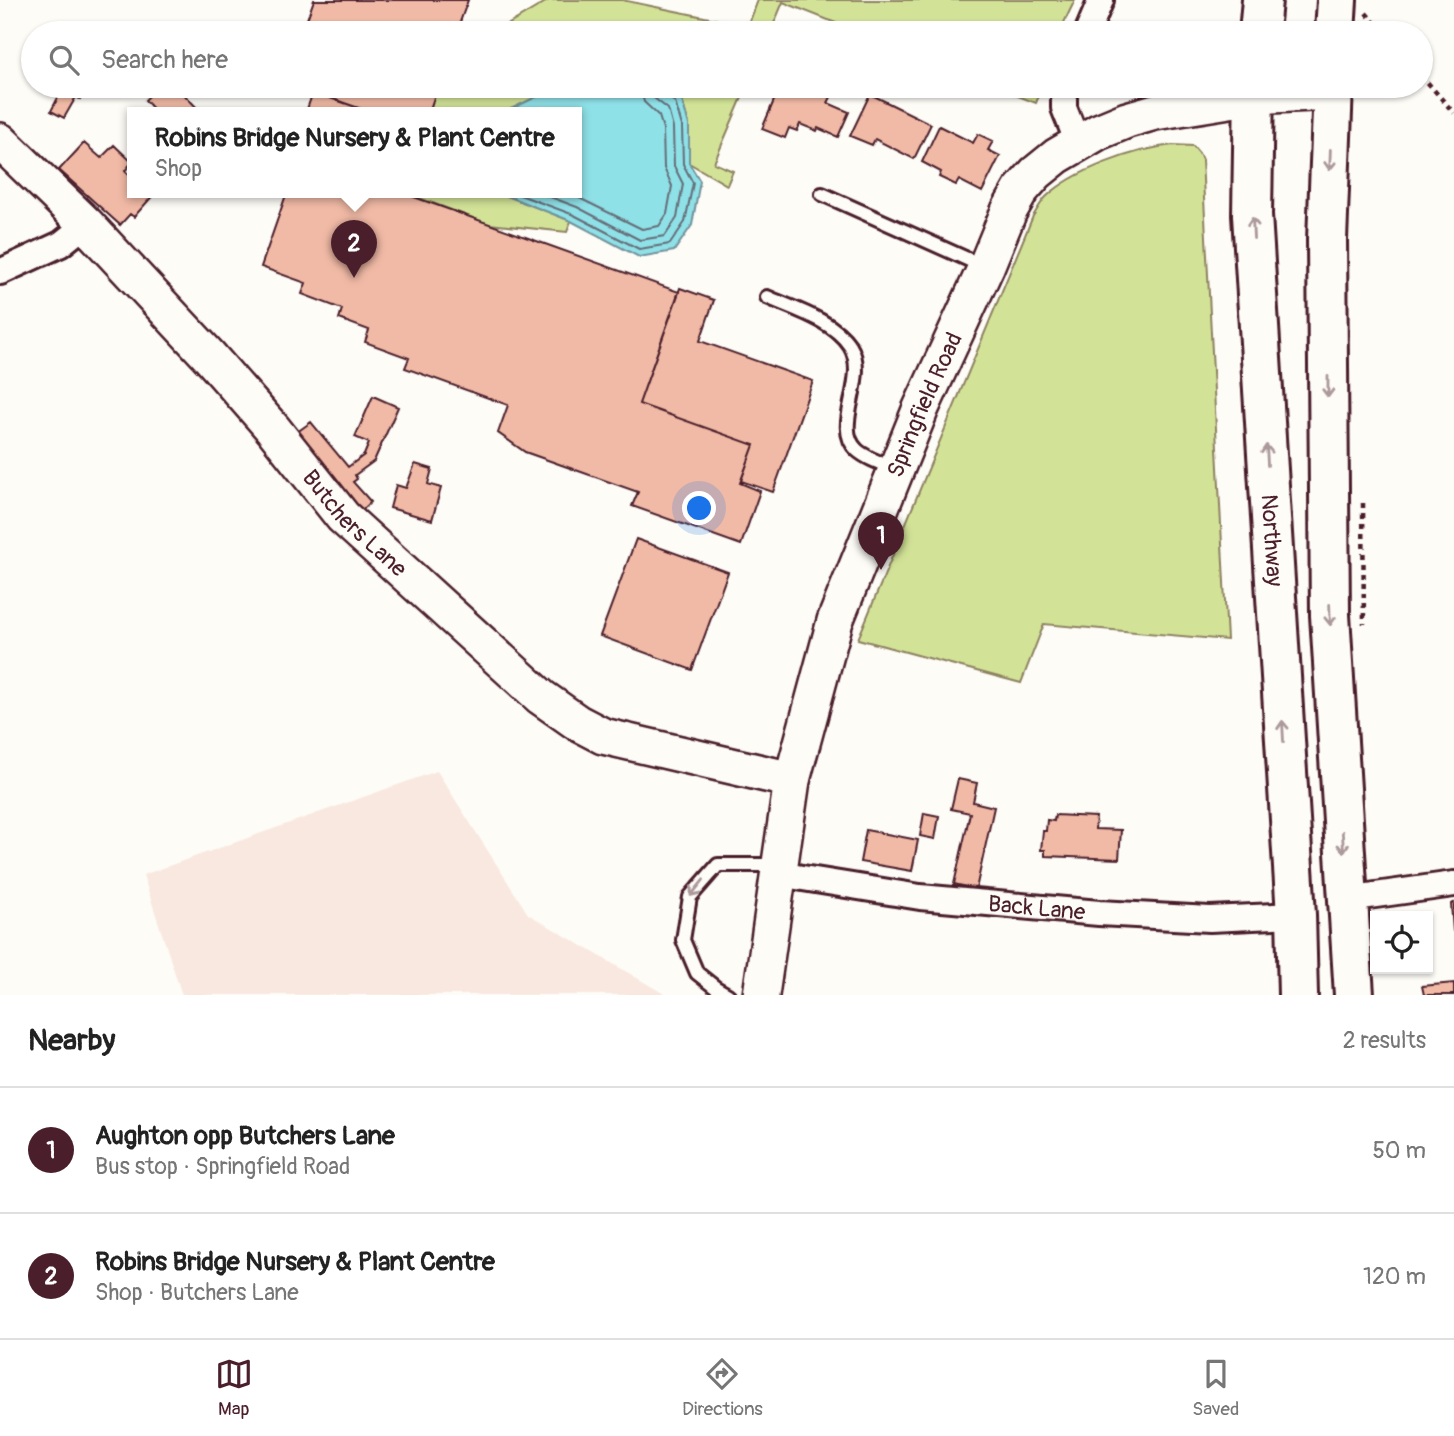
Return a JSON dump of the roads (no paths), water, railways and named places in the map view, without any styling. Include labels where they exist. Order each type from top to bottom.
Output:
[{"type":"highway","points":[[1260,21],[1262,0]]},
{"type":"highway","name":"Northway","points":[[1254,98],[1252,215],[1296,915],[1298,995]]},
{"type":"highway","points":[[1333,98],[1327,240],[1330,601],[1354,995]]},
{"type":"highway","points":[[1286,778],[1339,773]]},
{"type":"street","points":[[1092,21],[1101,0]]},
{"type":"street","points":[[1064,98],[1064,108],[1079,143]]},
{"type":"street","name":"Springfield Road","points":[[761,995],[792,780],[835,621],[920,408],[1009,211],[1021,190],[1036,173],[1079,143],[1128,120],[1221,98]]},
{"type":"street","name":"Butchers Lane","points":[[0,141],[86,224],[244,395],[344,517],[541,697],[578,723],[603,736],[792,780]]},
{"type":"street","points":[[0,272],[61,244],[86,224]]},
{"type":"street","name":"Back Lane","points":[[779,869],[920,897],[1126,916],[1210,919],[1296,915]]},
{"type":"street","points":[[1347,898],[1454,884]]},
{"type":"lane","points":[[822,194],[986,267]]},
{"type":"lane","points":[[767,297],[835,329],[851,348],[858,375],[847,424],[851,442],[864,455],[896,469]]},
{"type":"lane","points":[[728,995],[697,973],[683,940],[690,897],[718,865],[779,869]]},
{"type":"water","points":[[534,98],[681,98],[689,125],[689,163],[700,181],[692,225],[674,251],[639,257],[571,221],[512,198],[582,198],[582,107],[515,107]]},
{"type":"place","name":"Robins Bridge Nursery & Plant Centre","points":[[354,278]]},
{"type":"place","name":"Aughton opp Butchers Lane","points":[[881,570]]}]
